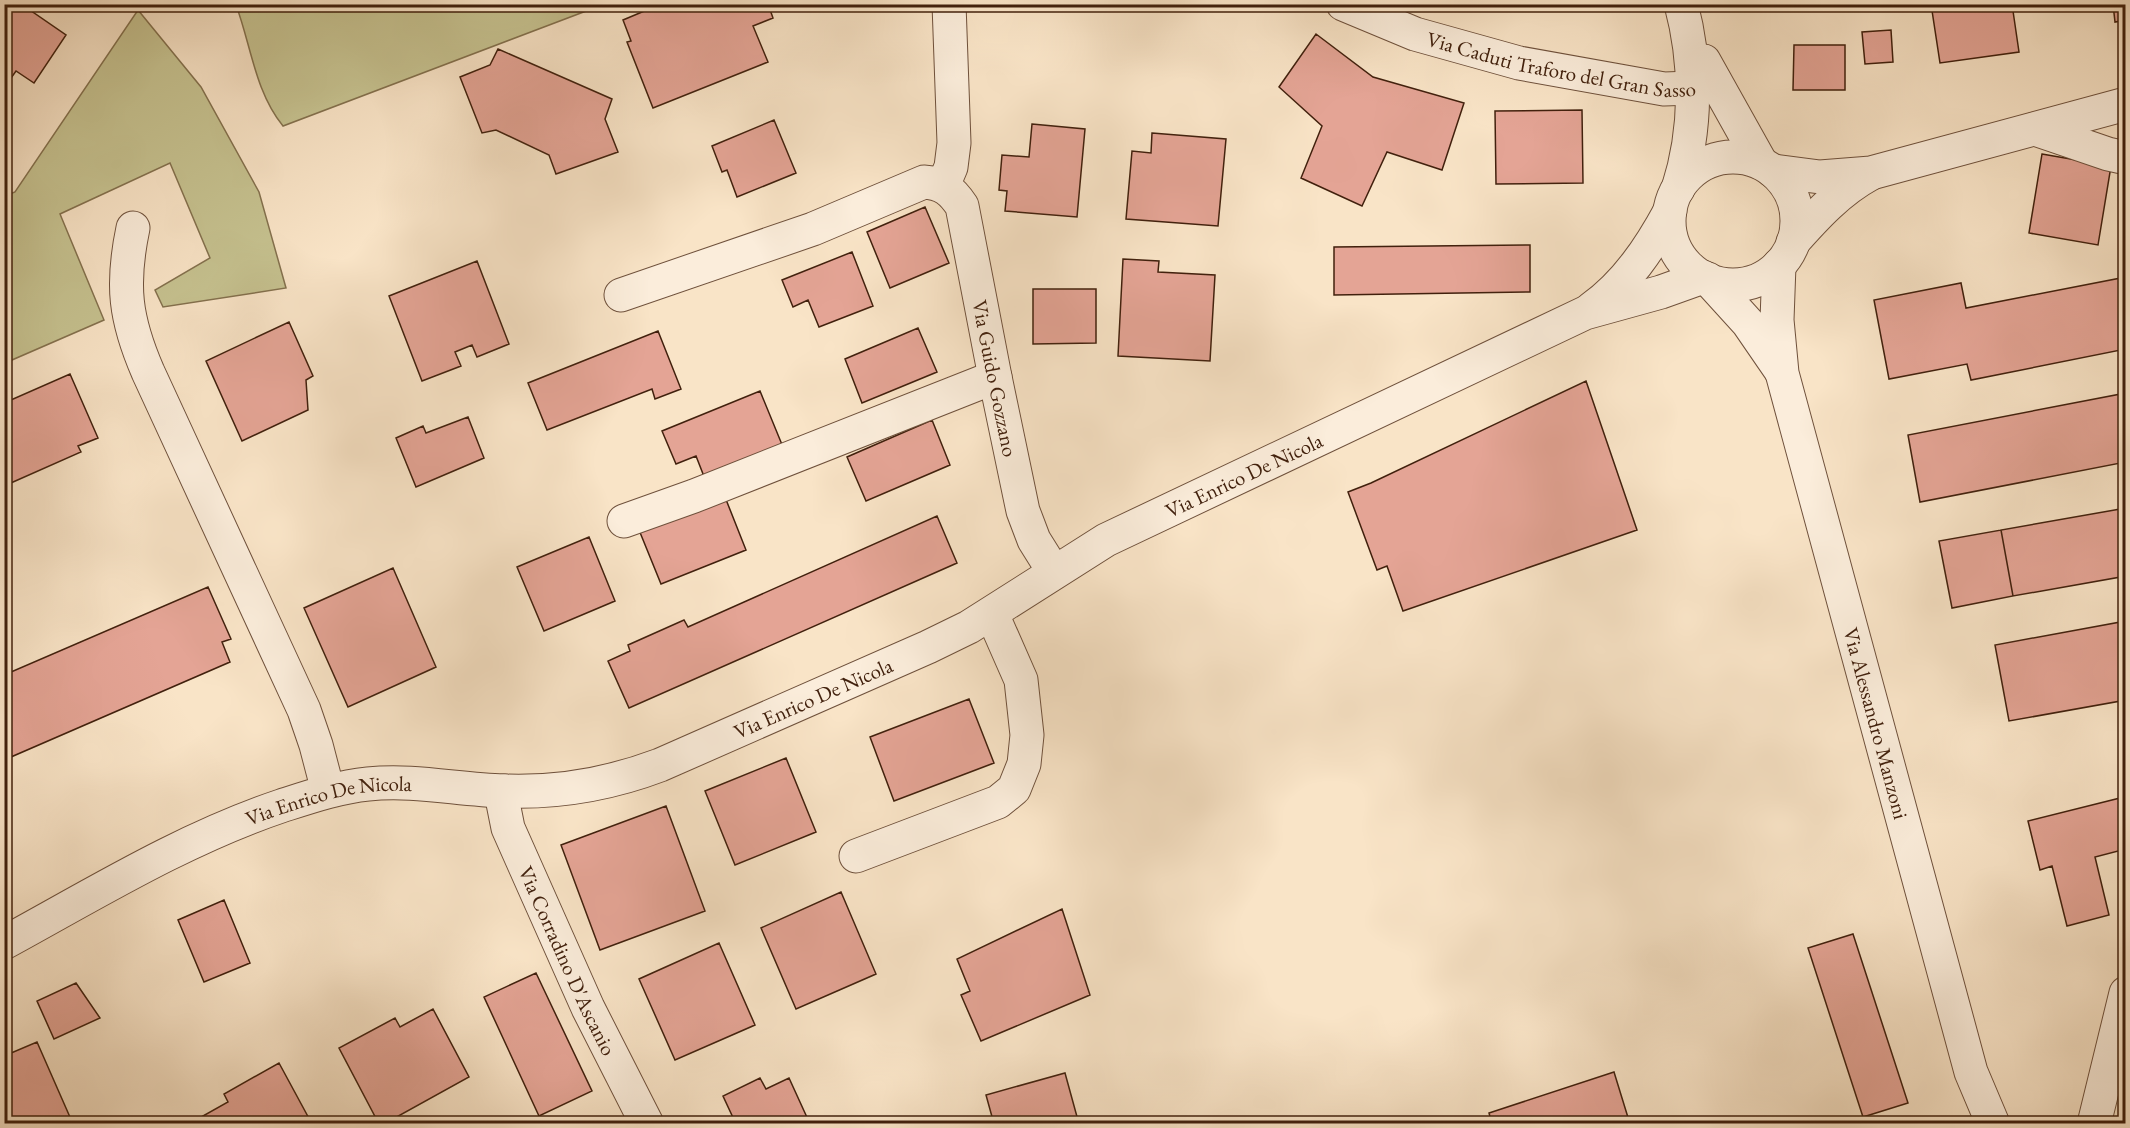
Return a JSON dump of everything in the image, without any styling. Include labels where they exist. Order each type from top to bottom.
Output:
[{"type":"street","points":[[621,295],[813,229],[909,187],[924,182],[943,186],[951,167],[954,143],[949,4]]},
{"type":"street","name":"Via Caduti Traforo del Gran Sasso","points":[[1343,4],[1415,34],[1519,63],[1664,89],[1703,84]]},
{"type":"street","points":[[1684,15],[1703,84],[1767,167],[1786,186],[1794,203],[1797,229],[1786,254]]},
{"type":"street","points":[[1703,84],[1669,227],[1675,248],[1686,264],[1705,278],[1721,284],[1742,284],[1762,278],[1786,254],[1832,200],[1856,181],[1871,173]]},
{"type":"street","points":[[1674,200],[1690,173],[1714,160],[1738,157],[1767,167],[1820,177],[1871,173],[2126,104]]},
{"type":"street","points":[[2035,129],[2126,159]]},
{"type":"street","name":"Via Guido Gozzano","points":[[943,186],[952,191],[962,206],[1026,521],[1034,540],[1054,572]]},
{"type":"street","name":"Via Enrico De Nicola","points":[[1585,314],[1605,299],[1634,267],[1656,236],[1674,200]]},
{"type":"street","points":[[133,228],[125,273],[129,315],[137,345],[298,695],[313,735],[328,791]]},
{"type":"street","name":"Via Alessandro Manzoni","points":[[1786,254],[1777,320],[1782,373],[1971,1072],[1988,1122]]},
{"type":"street","name":"Via Enrico De Nicola","points":[[4,943],[148,864],[209,834],[255,815],[328,791],[385,783],[504,791],[572,788],[616,780],[660,765],[928,647],[992,614],[1106,540],[1585,314],[1705,278]]},
{"type":"street","name":"Via Alessandro Manzoni","points":[[1705,278],[1748,323],[1782,373]]},
{"type":"street","points":[[624,521],[705,492],[995,377]]},
{"type":"street","points":[[856,856],[998,802],[1014,789],[1024,764],[1027,735],[1021,680],[992,614]]},
{"type":"street","name":"Via Corradino D'Ascanio","points":[[504,791],[503,803],[508,828],[588,1008],[647,1124]]},
{"type":"street","points":[[2090,1119],[2126,993]]},
{"type":"shaded area","points":[[236,5],[602,5],[283,126],[274,113],[260,83]]},
{"type":"shaded area","points":[[138,10],[201,87],[259,192],[286,288],[163,307],[155,290],[210,258],[170,163],[60,214],[104,320],[5,363],[5,196],[15,192]]},
{"type":"building","points":[[14,4],[21,4],[66,35],[34,83],[16,71],[4,88],[4,19]]},
{"type":"building","points":[[661,4],[768,4],[773,18],[753,26],[768,62],[653,108],[627,42],[631,41],[623,20]]},
{"type":"building","points":[[1931,4],[2031,4],[2032,8],[2013,11],[2019,52],[1940,63]]},
{"type":"building","points":[[2113,4],[2126,4],[2126,20],[2115,22]]},
{"type":"building","points":[[1891,30],[1893,62],[1865,64],[1862,32]]},
{"type":"building","points":[[1316,34],[1373,77],[1464,103],[1442,170],[1387,152],[1362,206],[1301,178],[1322,126],[1279,87]]},
{"type":"building","points":[[1794,45],[1845,45],[1845,90],[1793,90]]},
{"type":"building","points":[[498,49],[612,99],[605,119],[618,152],[556,174],[549,155],[496,130],[482,133],[460,77],[490,65]]},
{"type":"building","points":[[1582,110],[1583,183],[1496,184],[1495,111]]},
{"type":"building","points":[[774,120],[796,173],[737,197],[727,170],[722,172],[712,146]]},
{"type":"building","points":[[1032,124],[1085,129],[1077,217],[1005,211],[1007,191],[999,190],[1002,155],[1029,157]]},
{"type":"building","points":[[1152,133],[1226,139],[1218,226],[1126,219],[1132,151],[1151,153]]},
{"type":"building","points":[[2042,154],[2111,166],[2098,245],[2029,233]]},
{"type":"building","points":[[925,207],[949,263],[890,288],[867,232]]},
{"type":"building","points":[[1530,245],[1530,292],[1334,295],[1334,247]]},
{"type":"building","points":[[852,252],[873,306],[819,327],[808,300],[793,307],[782,280]]},
{"type":"building","points":[[1123,259],[1159,261],[1158,272],[1215,275],[1210,361],[1118,356]]},
{"type":"building","points":[[477,261],[509,344],[477,357],[472,345],[455,352],[461,366],[422,381],[389,296]]},
{"type":"building","points":[[2126,277],[2126,349],[1971,380],[1967,364],[1889,379],[1874,300],[1961,283],[1966,308]]},
{"type":"building","points":[[1033,289],[1096,289],[1096,343],[1033,344]]},
{"type":"building","points":[[289,322],[313,376],[306,380],[308,410],[242,441],[206,361]]},
{"type":"building","points":[[918,328],[937,372],[862,403],[845,359]]},
{"type":"building","points":[[658,331],[681,389],[655,399],[652,389],[547,430],[528,383]]},
{"type":"building","points":[[70,374],[98,438],[78,446],[81,452],[4,486],[4,403]]},
{"type":"building","points":[[1586,381],[1637,530],[1403,611],[1387,566],[1377,570],[1348,492]]},
{"type":"building","points":[[760,391],[783,447],[705,479],[696,456],[676,464],[662,431]]},
{"type":"building","points":[[2126,393],[2126,462],[1920,502],[1908,435]]},
{"type":"building","points":[[468,417],[484,458],[416,487],[396,438],[423,426],[426,433]]},
{"type":"building","points":[[932,420],[950,465],[866,501],[847,457]]},
{"type":"building","points":[[725,497],[746,550],[661,584],[637,525]]},
{"type":"building","points":[[2126,508],[2126,576],[2013,596],[2001,530]]},
{"type":"building","points":[[937,516],[957,563],[629,708],[608,661],[630,651],[628,645],[684,620],[688,627]]},
{"type":"building","points":[[2001,530],[2013,596],[1952,608],[1939,541]]},
{"type":"building","points":[[589,537],[615,601],[544,631],[517,567]]},
{"type":"building","points":[[393,568],[436,667],[348,707],[304,608]]},
{"type":"building","points":[[208,587],[231,639],[222,642],[230,662],[4,760],[4,675]]},
{"type":"building","points":[[2126,621],[2126,700],[2009,721],[1995,645]]},
{"type":"building","points":[[969,699],[994,763],[894,801],[870,737]]},
{"type":"building","points":[[786,758],[816,832],[735,865],[705,791]]},
{"type":"building","points":[[2124,797],[2126,849],[2095,857],[2109,915],[2067,926],[2052,866],[2040,870],[2028,821]]},
{"type":"building","points":[[666,806],[705,911],[600,950],[561,845]]},
{"type":"building","points":[[841,892],[876,974],[796,1009],[761,928]]},
{"type":"building","points":[[224,900],[250,963],[204,982],[178,920]]},
{"type":"building","points":[[1062,909],[1090,995],[981,1041],[961,995],[970,991],[957,959]]},
{"type":"building","points":[[1853,934],[1908,1103],[1863,1117],[1808,948]]},
{"type":"building","points":[[719,943],[755,1025],[675,1060],[639,979]]},
{"type":"building","points":[[536,973],[592,1091],[539,1116],[484,997]]},
{"type":"building","points":[[76,983],[100,1018],[54,1039],[37,1001]]},
{"type":"building","points":[[433,1009],[469,1077],[384,1124],[379,1124],[339,1048],[395,1018],[400,1027]]},
{"type":"building","points":[[37,1042],[73,1124],[4,1124],[4,1056]]},
{"type":"building","points":[[279,1063],[312,1124],[196,1124],[194,1121],[228,1102],[224,1094]]},
{"type":"building","points":[[1614,1072],[1630,1124],[1492,1124],[1489,1113]]},
{"type":"building","points":[[1065,1073],[1079,1124],[994,1124],[986,1095]]},
{"type":"building","points":[[760,1078],[766,1089],[789,1078],[810,1124],[736,1124],[723,1096]]}]
